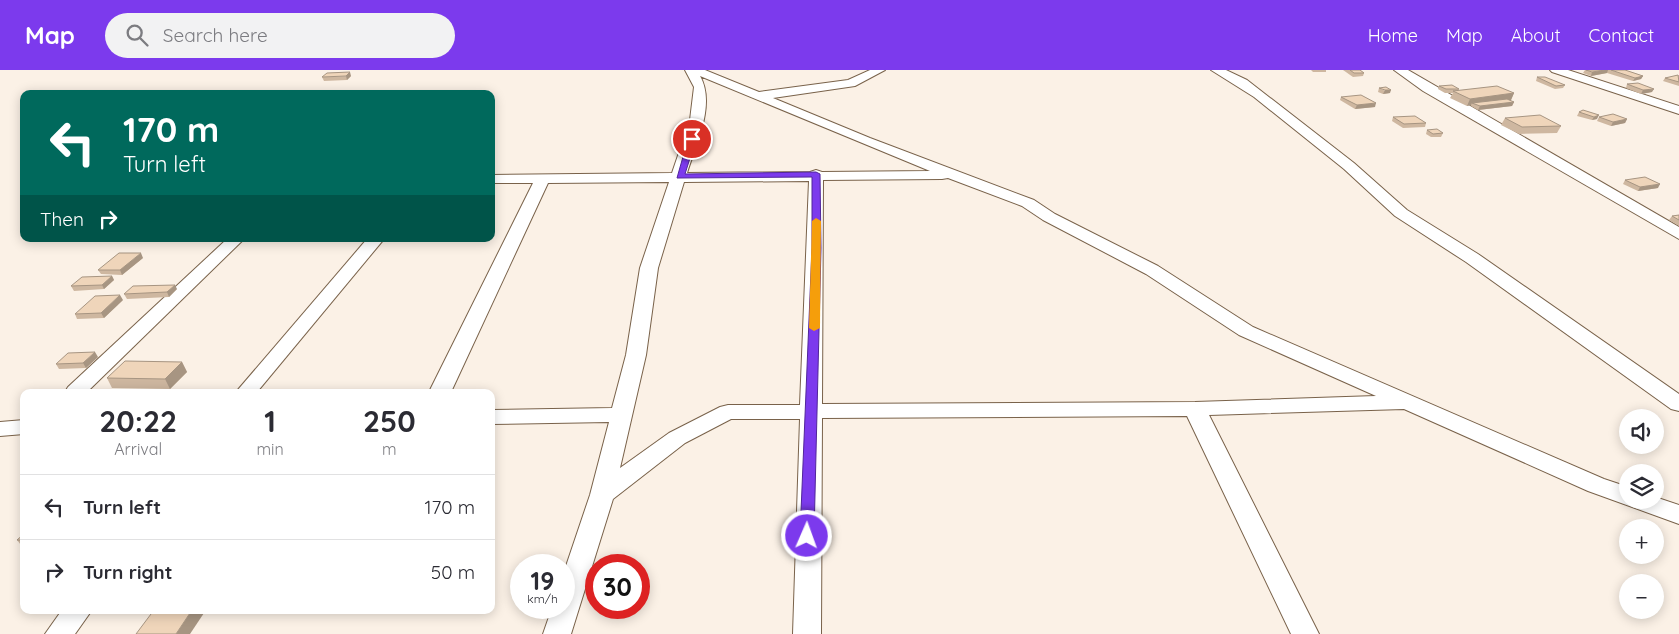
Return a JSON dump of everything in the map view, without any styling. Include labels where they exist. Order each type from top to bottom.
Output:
[{"type":"street","points":[[693,70],[865,141],[1028,203],[1048,217],[1152,270],[1246,331],[1596,485],[1619,493]]},
{"type":"street","points":[[557,634],[602,494],[636,355],[648,268],[698,120],[700,86],[693,70]]},
{"type":"street","points":[[759,96],[851,83],[879,70]]},
{"type":"street","points":[[1216,70],[1243,82],[1349,166],[1372,189],[1401,213],[1472,258],[1679,404]]},
{"type":"street","points":[[1400,70],[1427,88],[1566,166],[1679,234]]},
{"type":"street","points":[[1556,70],[1679,110]]},
{"type":"street","points":[[495,179],[816,174],[956,175]]},
{"type":"street","points":[[807,634],[806,570],[812,410],[816,174]]},
{"type":"street","points":[[441,389],[543,178]]},
{"type":"street","points":[[78,389],[233,242]]},
{"type":"street","points":[[249,389],[373,242]]},
{"type":"street","points":[[602,494],[665,444],[700,423],[728,412],[1195,408],[1411,402]]},
{"type":"street","points":[[1195,408],[1305,634]]},
{"type":"street","points":[[495,418],[621,415]]},
{"type":"street","points":[[0,429],[20,428]]},
{"type":"street","points":[[1663,509],[1679,515]]},
{"type":"street","points":[[59,634],[75,614]]},
{"type":"building","points":[[1350,70],[1360,70],[1364,73],[1354,73]]},
{"type":"building","points":[[1586,70],[1605,70],[1592,72]]},
{"type":"building","points":[[1611,70],[1625,70],[1643,76],[1635,78]]},
{"type":"building","points":[[350,72],[346,76],[322,77],[327,73]]},
{"type":"building","points":[[1678,75],[1679,82],[1665,78]]},
{"type":"building","points":[[1537,77],[1545,77],[1565,85],[1556,86]]},
{"type":"building","points":[[1638,83],[1654,89],[1643,90],[1627,84]]},
{"type":"building","points":[[1452,85],[1459,89],[1446,89],[1439,86]]},
{"type":"building","points":[[1497,86],[1514,93],[1470,99],[1453,91]]},
{"type":"building","points":[[1386,87],[1391,90],[1379,88]]},
{"type":"building","points":[[1361,95],[1376,103],[1357,105],[1341,97]]},
{"type":"building","points":[[1507,99],[1514,102],[1480,106],[1472,103]]},
{"type":"building","points":[[1583,110],[1599,115],[1594,117],[1579,112]]},
{"type":"building","points":[[1613,114],[1627,119],[1613,122],[1599,117]]},
{"type":"building","points":[[1540,115],[1561,126],[1522,127],[1505,118]]},
{"type":"building","points":[[1415,116],[1426,123],[1404,124],[1393,117]]},
{"type":"building","points":[[1437,129],[1443,133],[1433,134],[1427,130]]},
{"type":"building","points":[[1645,177],[1660,184],[1640,187],[1625,180]]},
{"type":"building","points":[[1679,215],[1679,220],[1672,216]]},
{"type":"building","points":[[119,253],[141,253],[120,270],[98,270]]},
{"type":"building","points":[[112,276],[102,285],[71,286],[82,277]]},
{"type":"building","points":[[175,285],[167,292],[124,294],[133,286]]},
{"type":"building","points":[[120,295],[101,313],[75,314],[95,296]]},
{"type":"building","points":[[95,352],[83,363],[56,364],[68,353]]},
{"type":"building","points":[[125,361],[182,362],[165,379],[107,378]]},
{"type":"building","points":[[151,614],[189,614],[176,634],[136,634]]},
{"type":"slow traffic","points":[[814,328],[816,221]]},
{"type":"route","points":[[692,139],[680,176],[816,174],[812,410],[807,536]]}]
